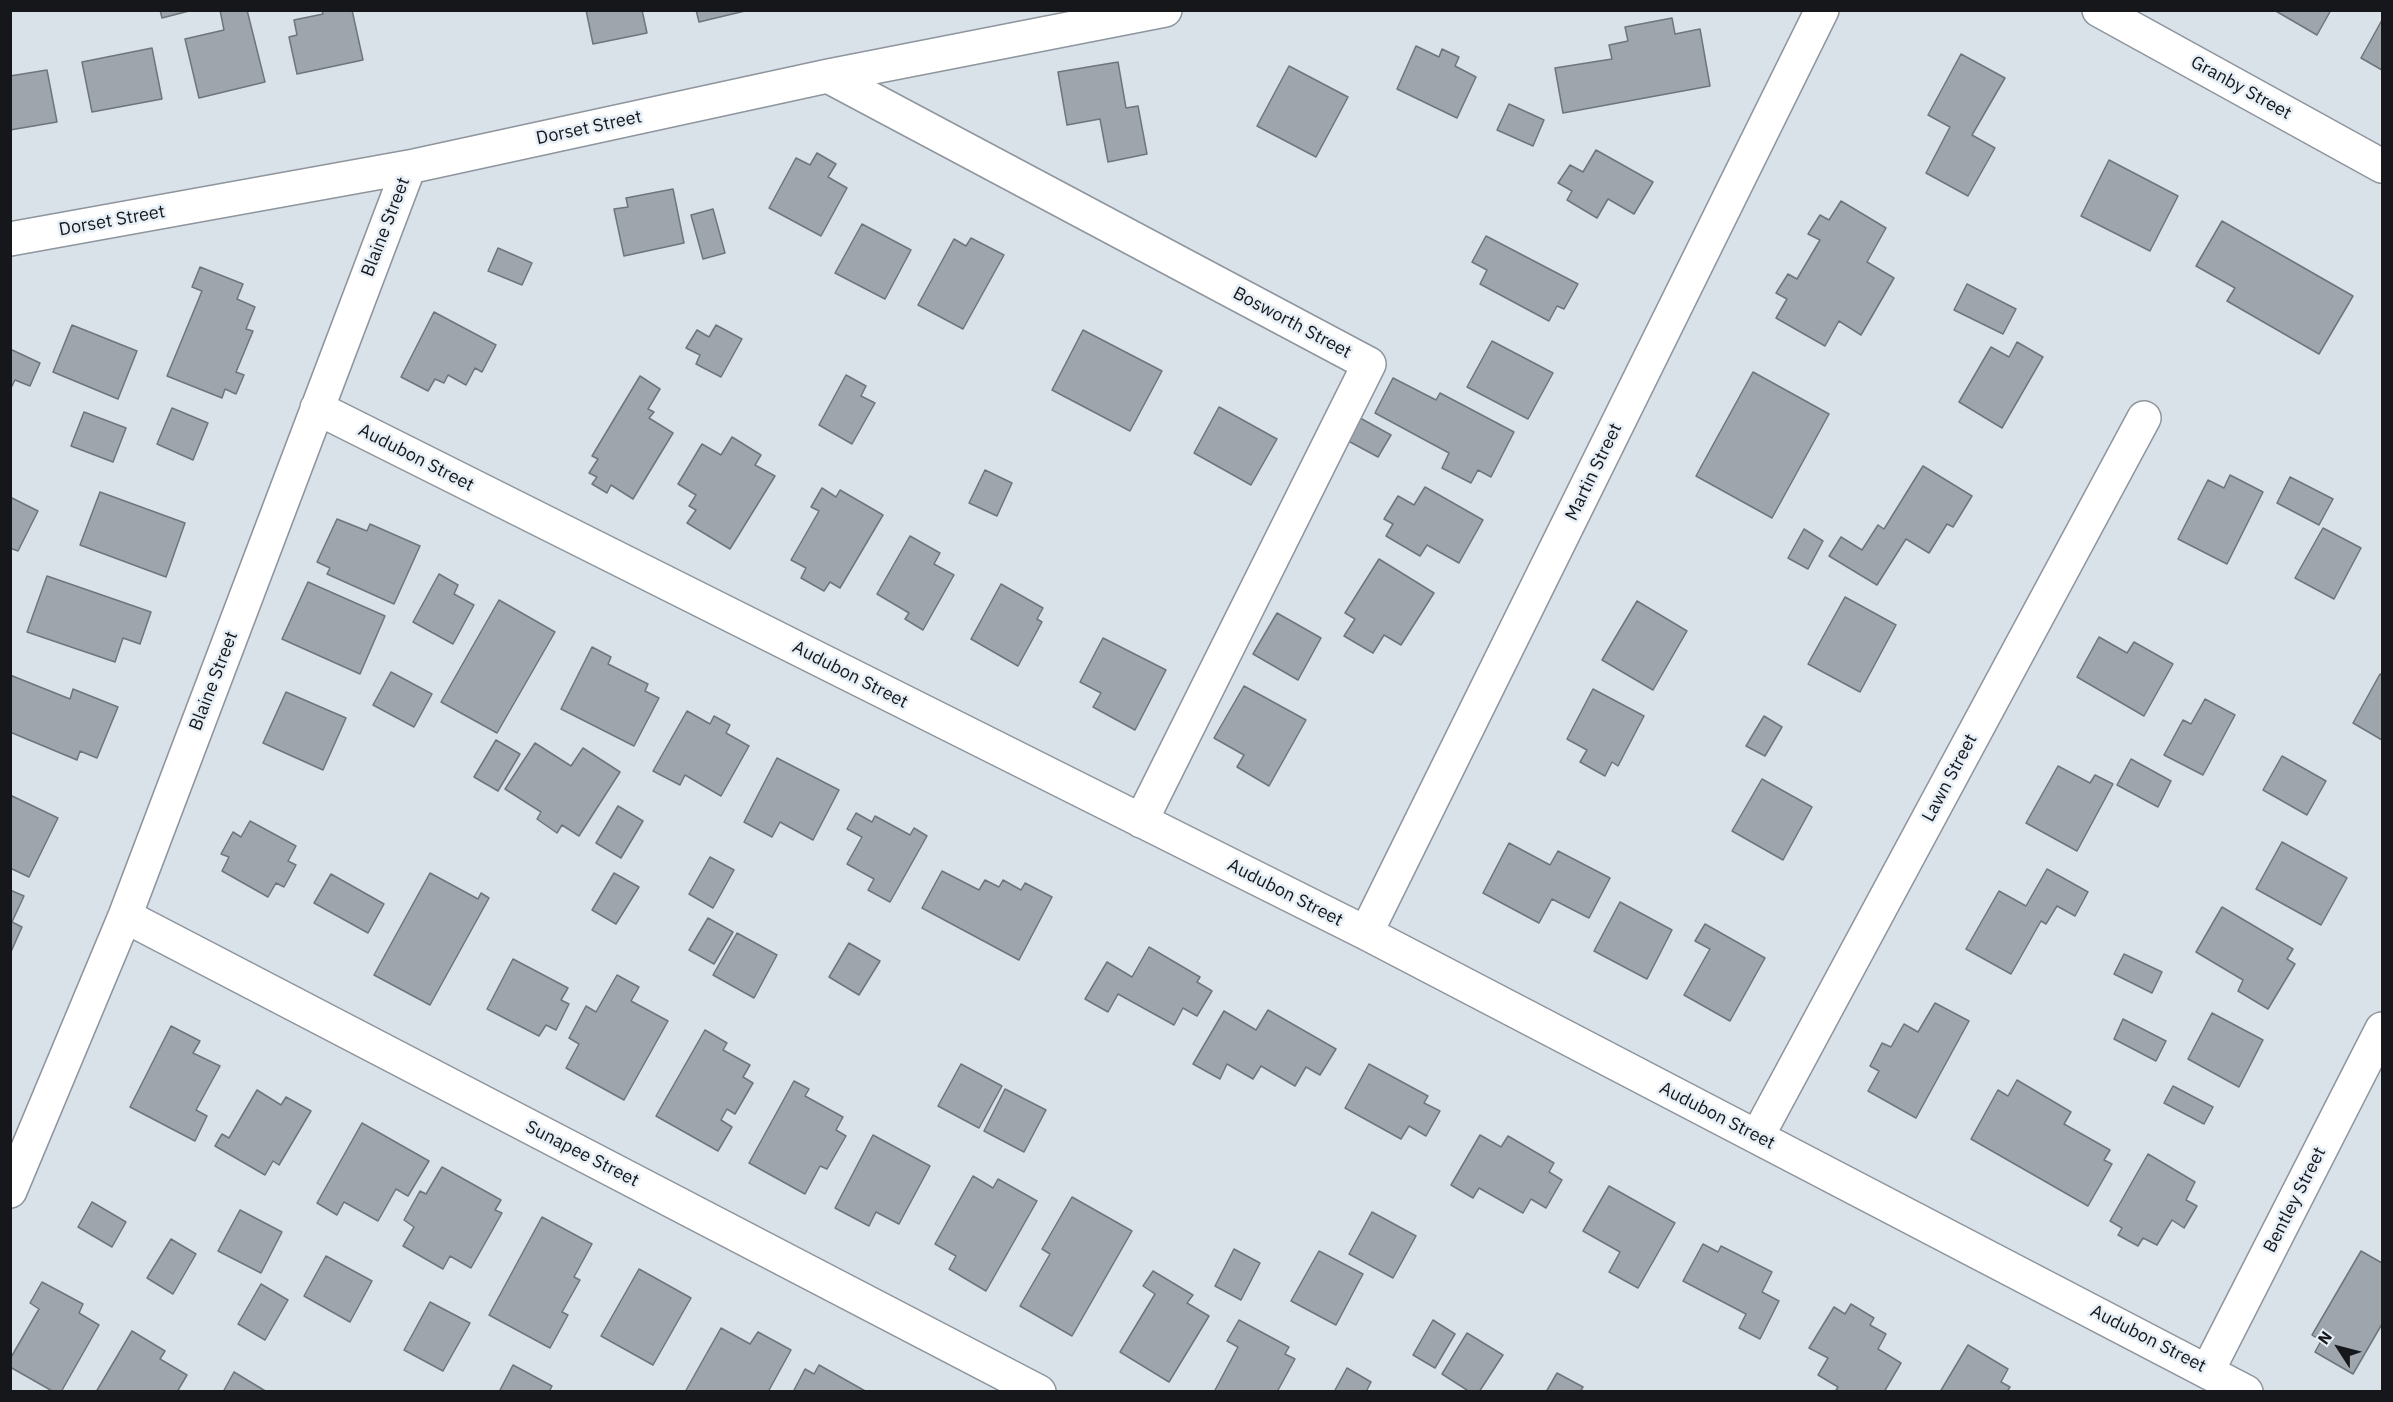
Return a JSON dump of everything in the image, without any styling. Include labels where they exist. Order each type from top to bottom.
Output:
[{"type":"street","name":"Dorset Street","points":[[10,239],[409,167],[828,76],[1166,10]]},
{"type":"street","name":"Martin Street","points":[[1366,933],[1822,10]]},
{"type":"street","name":"Granby Street","points":[[2099,10],[2382,166]]},
{"type":"street","name":"Bosworth Street","points":[[828,76],[1368,364],[1141,821]]},
{"type":"street","name":"Blaine Street","points":[[10,1191],[125,916],[409,167]]},
{"type":"street","name":"Audubon Street","points":[[317,408],[1366,933],[2208,1370],[2246,1392]]},
{"type":"street","name":"Lawn Street","points":[[1757,1137],[2144,418]]},
{"type":"street","name":"Sunapee Street","points":[[125,916],[1039,1392]]},
{"type":"street","name":"Bentley Street","points":[[2208,1370],[2382,1029]]},
{"type":"building","points":[[160,10],[189,10],[189,11],[162,18]]},
{"type":"building","points":[[220,10],[247,10],[265,82],[199,98],[185,39],[224,30]]},
{"type":"building","points":[[322,10],[352,10],[363,60],[297,74],[289,37],[297,35],[294,20],[323,14]]},
{"type":"building","points":[[586,10],[642,10],[647,33],[593,44]]},
{"type":"building","points":[[696,10],[744,10],[745,11],[699,22]]},
{"type":"building","points":[[2274,10],[2331,10],[2317,35]]},
{"type":"building","points":[[1672,18],[1675,34],[1700,29],[1710,86],[1563,113],[1555,68],[1612,59],[1609,45],[1628,41],[1625,27]]},
{"type":"building","points":[[2382,20],[2382,70],[2361,58]]},
{"type":"building","points":[[1416,46],[1439,57],[1442,49],[1459,57],[1455,66],[1476,77],[1457,118],[1397,89]]},
{"type":"building","points":[[152,48],[162,99],[92,112],[82,62]]},
{"type":"building","points":[[1961,54],[2005,78],[1972,135],[1995,148],[1968,196],[1926,173],[1950,127],[1928,115]]},
{"type":"building","points":[[1118,62],[1126,108],[1138,106],[1147,154],[1108,162],[1100,119],[1067,125],[1058,72]]},
{"type":"building","points":[[1289,66],[1348,97],[1316,157],[1257,126]]},
{"type":"building","points":[[47,70],[57,122],[10,130],[10,76]]},
{"type":"building","points":[[1509,104],[1544,120],[1533,146],[1497,130]]},
{"type":"building","points":[[1596,150],[1653,182],[1634,214],[1608,199],[1597,218],[1567,200],[1572,191],[1558,183],[1570,165],[1583,172]]},
{"type":"building","points":[[817,153],[836,164],[828,177],[847,188],[821,236],[769,208],[796,158],[810,165]]},
{"type":"building","points":[[2109,160],[2178,196],[2150,251],[2081,216]]},
{"type":"building","points":[[673,189],[684,243],[624,256],[614,209],[628,207],[626,198]]},
{"type":"building","points":[[1841,201],[1886,228],[1867,262],[1894,278],[1861,335],[1839,321],[1825,346],[1776,318],[1787,299],[1776,293],[1788,274],[1797,279],[1820,240],[1808,234],[1820,215],[1829,220]]},
{"type":"building","points":[[713,209],[725,253],[703,259],[691,215]]},
{"type":"building","points":[[2222,221],[2353,296],[2319,354],[2227,301],[2235,288],[2196,266]]},
{"type":"building","points":[[862,224],[911,250],[885,299],[835,273]]},
{"type":"building","points":[[1486,236],[1578,284],[1564,309],[1557,306],[1549,321],[1480,284],[1487,270],[1472,262]]},
{"type":"building","points":[[971,238],[1004,255],[963,329],[918,305],[954,239],[966,246]]},
{"type":"building","points":[[498,248],[532,263],[522,285],[488,271]]},
{"type":"building","points":[[200,267],[243,284],[237,299],[255,307],[246,329],[253,331],[236,372],[244,375],[236,394],[225,389],[222,398],[167,376],[202,291],[192,287]]},
{"type":"building","points":[[1967,284],[2016,309],[2003,334],[1954,310]]},
{"type":"building","points":[[434,312],[496,345],[482,372],[475,368],[466,385],[448,375],[444,383],[435,379],[428,391],[401,377]]},
{"type":"building","points":[[72,325],[137,351],[118,399],[53,372]]},
{"type":"building","points":[[716,325],[742,339],[721,377],[696,364],[700,355],[686,348],[697,330],[709,337]]},
{"type":"building","points":[[1083,330],[1162,371],[1130,431],[1052,390]]},
{"type":"building","points":[[1492,341],[1553,373],[1528,419],[1467,387]]},
{"type":"building","points":[[2017,342],[2043,357],[2002,428],[1959,402],[1991,347],[2009,357]]},
{"type":"building","points":[[10,349],[40,363],[30,386],[15,380],[10,390]]},
{"type":"building","points":[[1753,372],[1829,414],[1772,518],[1696,476]]},
{"type":"building","points":[[846,375],[866,386],[861,396],[875,403],[852,444],[819,425]]},
{"type":"building","points":[[640,376],[660,389],[648,409],[654,412],[649,418],[673,433],[633,499],[611,485],[607,493],[592,484],[597,477],[589,473],[598,459],[592,456]]},
{"type":"building","points":[[1393,378],[1436,400],[1440,393],[1514,432],[1491,477],[1478,470],[1471,483],[1442,468],[1449,453],[1375,413]]},
{"type":"building","points":[[1219,407],[1277,439],[1251,485],[1194,453]]},
{"type":"building","points":[[172,408],[208,423],[193,460],[157,444]]},
{"type":"building","points":[[84,412],[126,428],[113,462],[71,446]]},
{"type":"building","points":[[1351,413],[1391,435],[1378,457],[1339,436]]},
{"type":"building","points":[[732,437],[761,455],[755,465],[775,476],[730,549],[687,523],[696,510],[689,506],[696,495],[678,484],[702,444],[721,455]]},
{"type":"building","points":[[1923,466],[1972,496],[1953,527],[1947,524],[1929,553],[1906,539],[1877,585],[1829,556],[1841,537],[1862,550],[1878,525],[1884,529]]},
{"type":"building","points":[[985,470],[1012,483],[997,516],[969,503]]},
{"type":"building","points":[[2230,475],[2263,492],[2227,564],[2178,539],[2208,480],[2224,488]]},
{"type":"building","points":[[2290,477],[2333,499],[2319,525],[2277,503]]},
{"type":"building","points":[[1425,487],[1483,520],[1459,563],[1427,545],[1420,556],[1386,536],[1393,524],[1384,519],[1398,496],[1414,505]]},
{"type":"building","points":[[822,488],[836,497],[840,490],[883,515],[840,588],[830,582],[824,591],[801,578],[806,568],[791,560],[819,511],[811,507]]},
{"type":"building","points":[[100,492],[185,523],[166,577],[80,545]]},
{"type":"building","points":[[10,497],[38,511],[18,551],[10,548]]},
{"type":"building","points":[[337,519],[367,531],[370,524],[420,546],[394,604],[327,574],[330,568],[317,562]]},
{"type":"building","points":[[2323,528],[2361,548],[2334,599],[2295,578]]},
{"type":"building","points":[[1804,529],[1823,541],[1808,569],[1788,558]]},
{"type":"building","points":[[910,536],[940,553],[934,564],[954,575],[923,630],[905,619],[909,613],[877,594]]},
{"type":"building","points":[[1379,559],[1434,593],[1401,645],[1384,635],[1373,653],[1344,636],[1355,619],[1345,613]]},
{"type":"building","points":[[439,574],[458,585],[454,594],[474,605],[453,644],[413,622]]},
{"type":"building","points":[[47,576],[151,612],[140,644],[123,638],[115,662],[27,632]]},
{"type":"building","points":[[308,582],[385,616],[360,674],[282,639]]},
{"type":"building","points":[[1001,584],[1043,608],[1037,619],[1042,622],[1018,666],[971,639]]},
{"type":"building","points":[[1845,597],[1896,625],[1860,692],[1808,664]]},
{"type":"building","points":[[499,600],[555,632],[497,733],[441,702]]},
{"type":"building","points":[[1637,601],[1687,631],[1653,690],[1602,660]]},
{"type":"building","points":[[1277,613],[1321,638],[1298,680],[1253,654]]},
{"type":"building","points":[[2099,637],[2127,653],[2134,642],[2173,664],[2144,716],[2077,677]]},
{"type":"building","points":[[1103,638],[1166,670],[1135,730],[1093,707],[1101,693],[1080,682]]},
{"type":"building","points":[[592,647],[611,657],[608,664],[648,684],[645,691],[659,698],[634,746],[561,709]]},
{"type":"building","points":[[391,672],[432,694],[414,727],[373,705]]},
{"type":"building","points":[[2380,674],[2382,675],[2382,740],[2353,723]]},
{"type":"building","points":[[10,675],[70,699],[73,689],[118,707],[97,758],[80,751],[77,760],[10,732]]},
{"type":"building","points":[[1244,686],[1306,720],[1269,786],[1237,767],[1244,755],[1214,738]]},
{"type":"building","points":[[1593,689],[1644,716],[1618,766],[1612,762],[1605,776],[1580,762],[1587,750],[1567,739]]},
{"type":"building","points":[[286,692],[346,718],[323,770],[263,743]]},
{"type":"building","points":[[2205,699],[2235,715],[2203,775],[2164,755],[2183,720],[2191,724]]},
{"type":"building","points":[[687,711],[710,724],[714,716],[730,725],[726,733],[749,746],[721,796],[685,775],[680,785],[653,771]]},
{"type":"building","points":[[1764,716],[1782,727],[1765,756],[1746,746]]},
{"type":"building","points":[[496,740],[520,754],[498,791],[474,777]]},
{"type":"building","points":[[535,743],[571,766],[583,748],[620,772],[579,836],[562,825],[557,833],[537,819],[541,812],[505,789]]},
{"type":"building","points":[[2282,756],[2326,781],[2307,815],[2263,790]]},
{"type":"building","points":[[777,758],[839,790],[813,840],[780,822],[772,837],[744,822]]},
{"type":"building","points":[[2131,759],[2171,781],[2158,807],[2117,785]]},
{"type":"building","points":[[2058,766],[2090,783],[2095,775],[2113,784],[2077,851],[2026,823]]},
{"type":"building","points":[[1762,779],[1812,807],[1783,860],[1732,831]]},
{"type":"building","points":[[10,795],[58,818],[29,877],[10,868]]},
{"type":"building","points":[[618,806],[643,821],[621,858],[596,843]]},
{"type":"building","points":[[856,813],[872,822],[875,816],[910,835],[914,828],[927,836],[890,902],[868,890],[874,879],[847,864],[862,837],[847,829]]},
{"type":"building","points":[[250,821],[296,846],[288,861],[296,865],[284,887],[276,883],[268,897],[222,871],[229,857],[221,854],[233,832],[241,837]]},
{"type":"building","points":[[2282,842],[2347,878],[2321,925],[2256,889]]},
{"type":"building","points":[[1509,843],[1550,865],[1558,851],[1610,878],[1589,918],[1552,899],[1539,923],[1483,893]]},
{"type":"building","points":[[710,857],[734,870],[713,908],[689,894]]},
{"type":"building","points":[[2047,869],[2088,892],[2075,916],[2057,906],[2046,924],[2041,921],[2011,974],[1966,949],[1999,891],[2026,906]]},
{"type":"building","points":[[942,871],[979,890],[985,880],[999,887],[1003,880],[1021,890],[1025,883],[1052,897],[1019,960],[922,908]]},
{"type":"building","points":[[430,873],[478,899],[481,893],[489,898],[430,1005],[374,975]]},
{"type":"building","points":[[614,873],[639,887],[616,924],[592,910]]},
{"type":"building","points":[[331,874],[384,904],[368,933],[314,903]]},
{"type":"building","points":[[10,890],[24,896],[12,922],[22,927],[10,954]]},
{"type":"building","points":[[1620,902],[1672,930],[1647,979],[1594,951]]},
{"type":"building","points":[[2222,907],[2293,949],[2287,959],[2295,964],[2268,1009],[2238,991],[2243,980],[2196,952]]},
{"type":"building","points":[[708,918],[733,932],[714,964],[689,950]]},
{"type":"building","points":[[1705,924],[1765,958],[1730,1021],[1684,995],[1710,949],[1695,941]]},
{"type":"building","points":[[737,933],[777,955],[754,998],[713,975]]},
{"type":"building","points":[[849,943],[880,961],[859,995],[829,977]]},
{"type":"building","points":[[1149,947],[1200,977],[1197,982],[1212,991],[1197,1016],[1183,1008],[1174,1025],[1118,994],[1108,1012],[1085,999],[1107,962],[1132,977]]},
{"type":"building","points":[[2124,954],[2162,972],[2152,993],[2114,974]]},
{"type":"building","points":[[513,959],[568,988],[561,1000],[569,1004],[556,1030],[546,1025],[539,1036],[487,1009]]},
{"type":"building","points":[[617,975],[639,987],[631,1001],[668,1021],[624,1100],[566,1068],[579,1044],[569,1038],[586,1006],[596,1012]]},
{"type":"building","points":[[1935,1003],[1969,1021],[1916,1118],[1868,1091],[1879,1071],[1870,1066],[1882,1043],[1891,1047],[1904,1024],[1918,1032]]},
{"type":"building","points":[[1268,1010],[1336,1049],[1320,1075],[1306,1067],[1295,1086],[1261,1066],[1253,1079],[1227,1064],[1220,1079],[1193,1064],[1224,1011],[1256,1030]]},
{"type":"building","points":[[2212,1013],[2263,1040],[2239,1087],[2188,1059]]},
{"type":"building","points":[[2123,1019],[2166,1041],[2156,1061],[2114,1039]]},
{"type":"building","points":[[171,1026],[200,1041],[193,1053],[220,1066],[196,1110],[207,1116],[195,1141],[130,1107]]},
{"type":"building","points":[[705,1030],[727,1043],[723,1050],[750,1065],[743,1077],[753,1083],[735,1114],[727,1109],[721,1120],[732,1127],[718,1151],[656,1116]]},
{"type":"building","points":[[961,1064],[1002,1086],[979,1128],[938,1106]]},
{"type":"building","points":[[1369,1064],[1428,1096],[1424,1103],[1440,1111],[1426,1136],[1409,1126],[1401,1139],[1345,1108]]},
{"type":"building","points":[[2017,1080],[2071,1112],[2064,1124],[2110,1150],[2104,1160],[2112,1164],[2088,1206],[1971,1139],[1998,1090],[2008,1096]]},
{"type":"building","points":[[794,1081],[809,1089],[805,1096],[843,1117],[836,1130],[846,1136],[827,1169],[820,1166],[805,1194],[749,1163]]},
{"type":"building","points":[[2173,1086],[2213,1107],[2204,1124],[2164,1103]]},
{"type":"building","points":[[1005,1089],[1046,1110],[1024,1152],[984,1131]]},
{"type":"building","points":[[257,1090],[281,1105],[286,1097],[311,1111],[279,1165],[273,1161],[265,1175],[215,1146],[222,1134],[229,1138]]},
{"type":"building","points":[[362,1123],[429,1161],[408,1196],[396,1189],[378,1221],[344,1202],[337,1215],[317,1203]]},
{"type":"building","points":[[873,1135],[930,1166],[899,1224],[876,1212],[869,1226],[835,1208]]},
{"type":"building","points":[[1480,1135],[1501,1147],[1508,1136],[1554,1163],[1549,1172],[1562,1180],[1546,1208],[1531,1199],[1523,1213],[1479,1188],[1473,1198],[1451,1185]]},
{"type":"building","points":[[2148,1154],[2195,1182],[2186,1200],[2197,1206],[2184,1228],[2172,1220],[2157,1245],[2143,1238],[2138,1246],[2118,1235],[2122,1228],[2110,1221]]},
{"type":"building","points":[[442,1167],[501,1200],[495,1210],[502,1213],[471,1268],[450,1256],[443,1269],[403,1246],[414,1227],[404,1220],[420,1191],[426,1194]]},
{"type":"building","points":[[973,1176],[993,1188],[998,1179],[1037,1201],[986,1291],[949,1269],[956,1256],[935,1244]]},
{"type":"building","points":[[1609,1186],[1675,1223],[1638,1288],[1609,1272],[1620,1252],[1583,1231]]},
{"type":"building","points":[[1072,1197],[1132,1231],[1072,1336],[1020,1306],[1050,1254],[1042,1249]]},
{"type":"building","points":[[92,1202],[126,1222],[112,1247],[78,1227]]},
{"type":"building","points":[[240,1210],[282,1232],[261,1273],[218,1251]]},
{"type":"building","points":[[1372,1212],[1416,1236],[1393,1278],[1349,1254]]},
{"type":"building","points":[[542,1217],[592,1244],[574,1277],[580,1280],[562,1312],[568,1315],[550,1348],[489,1315]]},
{"type":"building","points":[[171,1239],[196,1254],[173,1294],[147,1278]]},
{"type":"building","points":[[1703,1244],[1718,1252],[1721,1246],[1772,1272],[1762,1292],[1779,1301],[1760,1339],[1739,1328],[1746,1314],[1683,1281]]},
{"type":"building","points":[[1234,1249],[1260,1263],[1241,1300],[1215,1286]]},
{"type":"building","points":[[1319,1251],[1363,1274],[1336,1325],[1291,1301]]},
{"type":"building","points":[[2361,1251],[2382,1263],[2382,1324],[2353,1374],[2315,1352],[2321,1341],[2312,1335]]},
{"type":"building","points":[[326,1256],[372,1281],[350,1322],[304,1296]]},
{"type":"building","points":[[639,1269],[691,1298],[653,1365],[601,1336]]},
{"type":"building","points":[[1153,1271],[1193,1295],[1187,1303],[1209,1316],[1169,1382],[1120,1352],[1155,1294],[1143,1286]]},
{"type":"building","points":[[42,1282],[83,1304],[79,1313],[99,1325],[61,1392],[54,1392],[10,1367],[10,1359],[39,1309],[30,1303]]},
{"type":"building","points":[[261,1284],[288,1300],[265,1340],[238,1324]]},
{"type":"building","points":[[430,1302],[470,1323],[443,1371],[404,1350]]},
{"type":"building","points":[[1851,1304],[1874,1318],[1870,1325],[1886,1334],[1878,1349],[1901,1363],[1884,1392],[1835,1392],[1838,1387],[1818,1375],[1828,1358],[1809,1348],[1834,1307],[1845,1314]]},
{"type":"building","points":[[1239,1320],[1289,1347],[1285,1354],[1295,1359],[1277,1392],[1214,1392],[1238,1347],[1227,1341]]},
{"type":"building","points":[[1433,1320],[1455,1334],[1435,1368],[1413,1355]]},
{"type":"building","points":[[721,1328],[750,1344],[758,1332],[791,1350],[768,1392],[685,1392]]},
{"type":"building","points":[[132,1331],[165,1351],[160,1359],[187,1375],[177,1392],[96,1392]]},
{"type":"building","points":[[1467,1333],[1503,1355],[1479,1392],[1470,1392],[1442,1374]]},
{"type":"building","points":[[1968,1345],[2008,1369],[2001,1382],[2010,1387],[2007,1392],[1940,1392]]},
{"type":"building","points":[[513,1365],[552,1386],[549,1392],[499,1392]]},
{"type":"building","points":[[819,1365],[867,1392],[793,1392],[805,1369],[814,1374]]},
{"type":"building","points":[[1347,1368],[1371,1382],[1366,1392],[1334,1392]]},
{"type":"building","points":[[234,1372],[267,1392],[223,1392]]},
{"type":"building","points":[[1557,1373],[1583,1387],[1580,1392],[1546,1392]]}]
